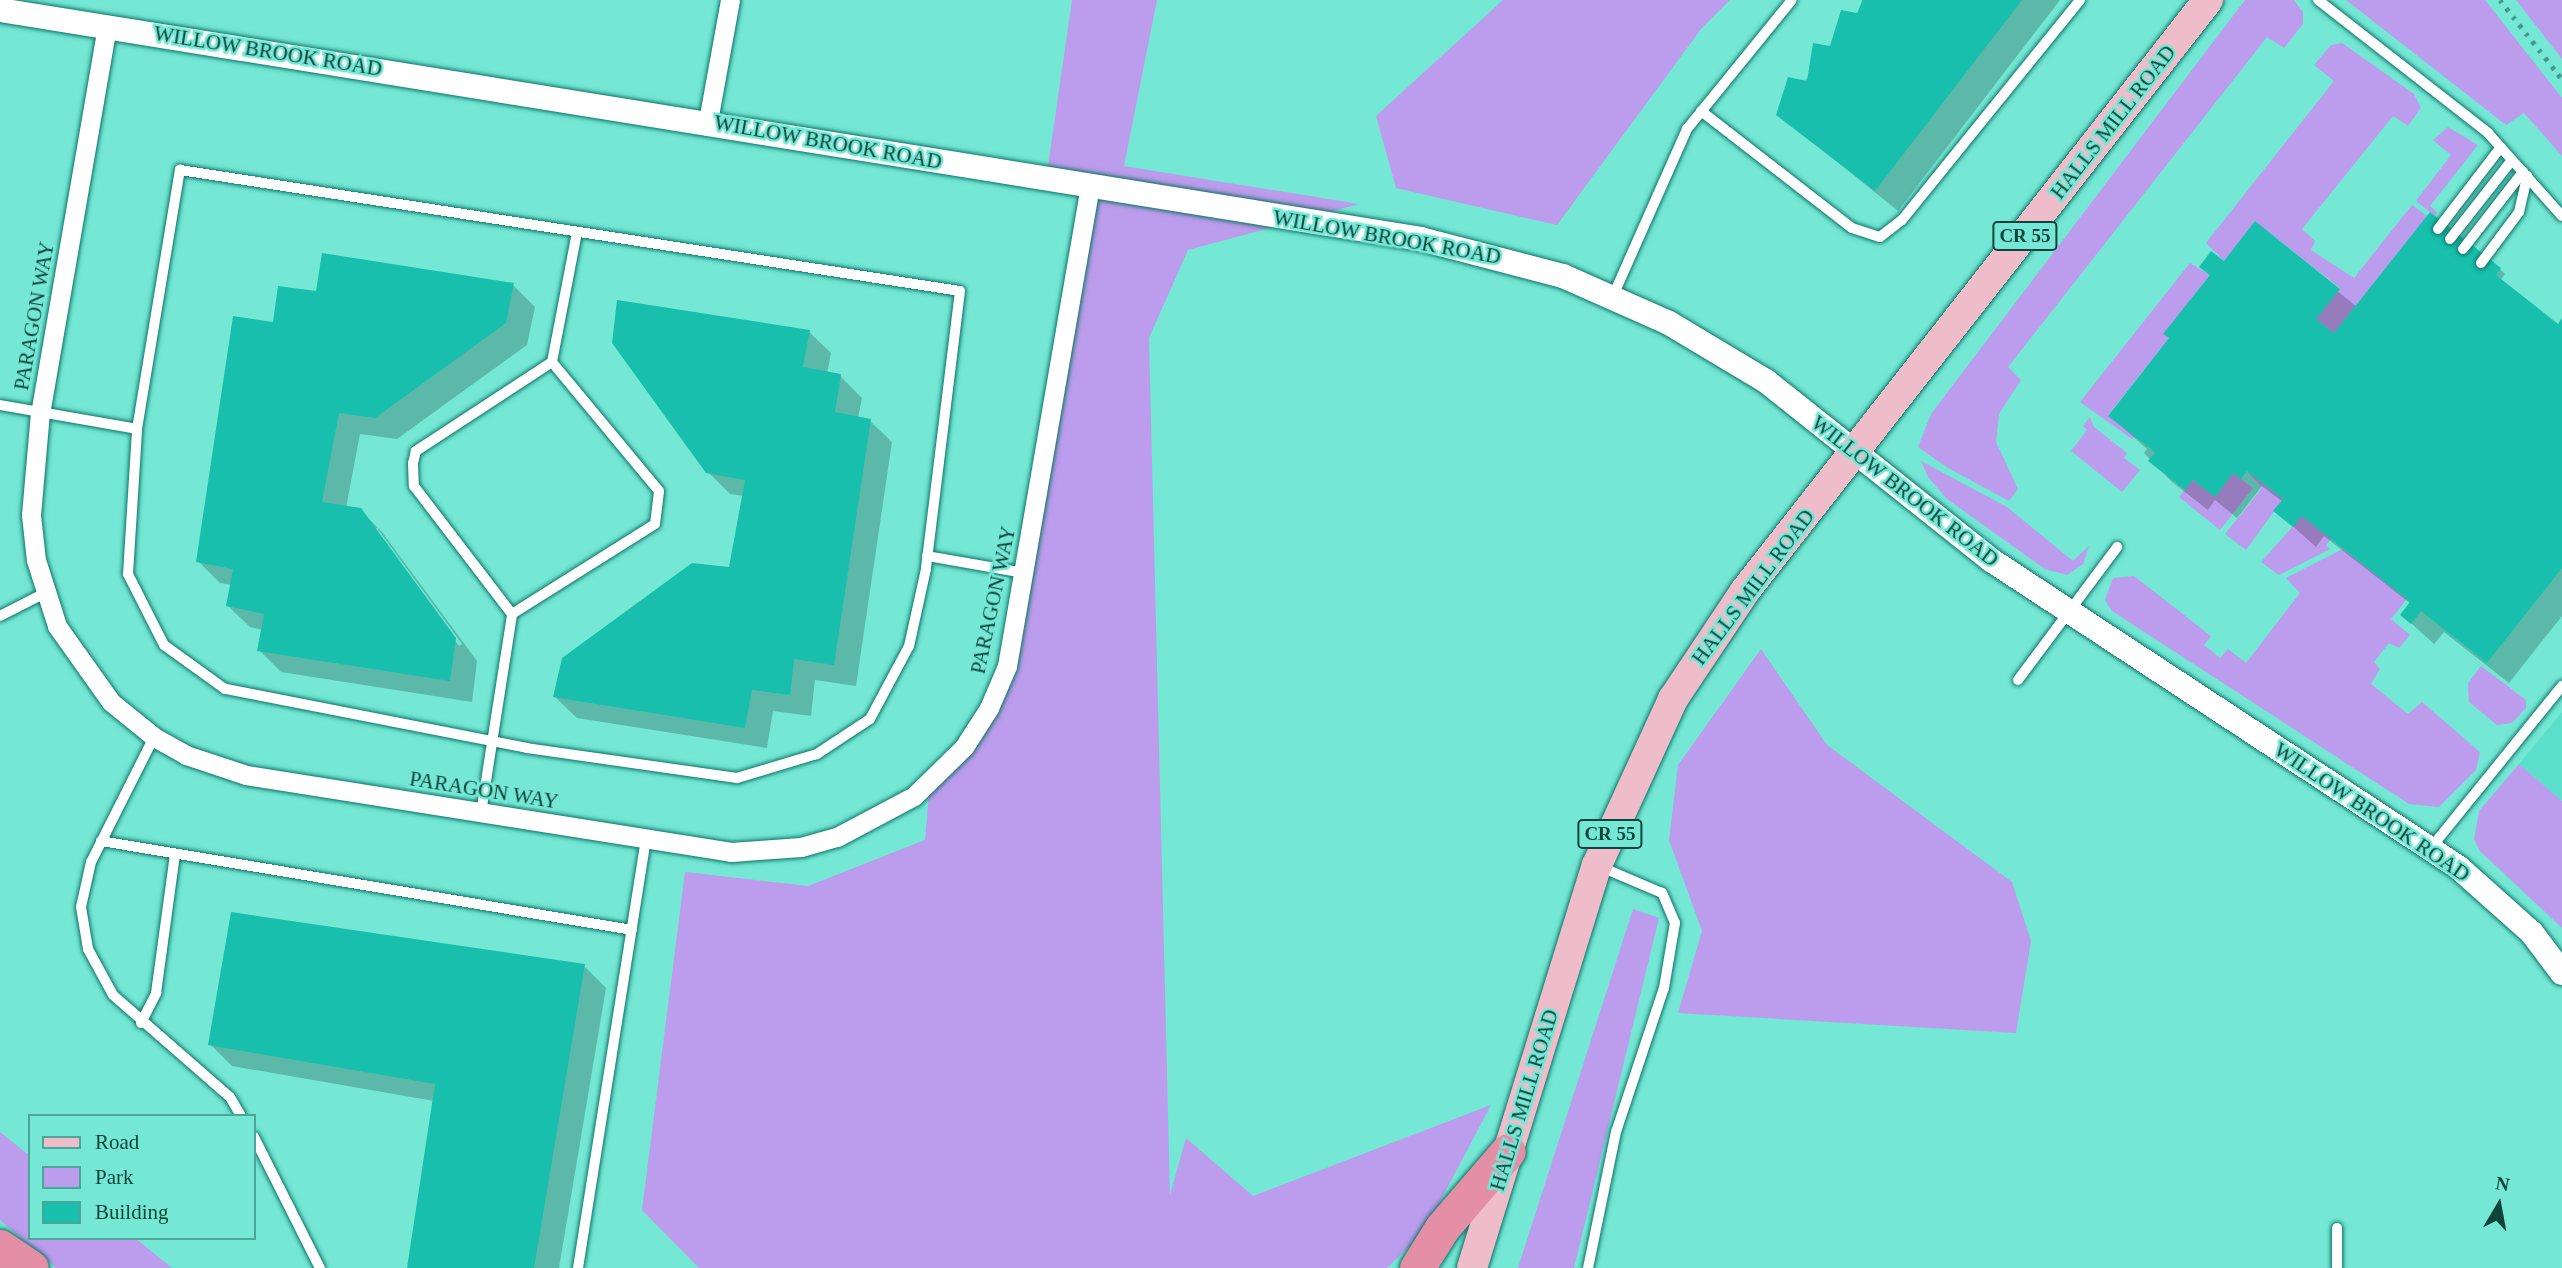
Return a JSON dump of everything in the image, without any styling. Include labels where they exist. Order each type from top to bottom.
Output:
[{"type":"highway","points":[[1417,1268],[1442,1228],[1508,1151]]},
{"type":"highway","points":[[0,1247],[32,1268]]},
{"type":"highway","points":[[0,1259],[11,1268]]},
{"type":"main road","name":"HALLS MILL ROAD","points":[[1472,1268],[1597,865],[1657,730],[1690,670],[1745,591],[1855,454],[2199,6]]},
{"type":"street","points":[[708,121],[730,0]]},
{"type":"street","name":"WILLOW BROOK ROAD","points":[[0,10],[708,121],[1090,187],[1456,245],[1512,260],[1613,296],[1714,349],[1766,381],[1991,560],[2430,849],[2532,933],[2562,973]]},
{"type":"street","name":"PARAGON WAY","points":[[107,26],[40,412],[31,514],[45,593],[57,626],[94,684],[154,737],[187,755],[246,775],[731,852],[801,847],[856,829],[914,796],[964,747],[989,708],[1007,666],[1090,187]]},
{"type":"lane","points":[[1613,296],[1687,129],[1792,0]]},
{"type":"lane","points":[[1701,111],[1852,228],[1880,236],[1902,220],[2080,0]]},
{"type":"lane","points":[[2318,0],[2501,147],[2562,216]]},
{"type":"lane","points":[[2438,229],[2501,147]]},
{"type":"lane","points":[[2450,239],[2512,160]]},
{"type":"lane","points":[[180,170],[577,232],[960,291],[926,555],[909,646],[870,719],[817,754],[737,778],[492,741],[225,689],[164,645],[128,574],[137,429],[180,170]]},
{"type":"lane","points":[[2463,249],[2525,174]]},
{"type":"lane","points":[[2481,263],[2519,212],[2525,174]]},
{"type":"lane","points":[[481,813],[513,614],[414,486],[413,463],[416,451],[552,362],[577,232]]},
{"type":"lane","points":[[513,614],[655,524],[659,491],[552,362]]},
{"type":"lane","points":[[0,405],[137,429]]},
{"type":"lane","points":[[2018,680],[2117,547]]},
{"type":"lane","points":[[926,555],[1024,573]]},
{"type":"lane","points":[[0,616],[45,593]]},
{"type":"lane","points":[[2430,849],[2562,686]]},
{"type":"lane","points":[[154,737],[101,841],[80,907],[88,948],[113,995],[141,1023],[230,1097],[240,1114]]},
{"type":"lane","points":[[578,1268],[646,839]]},
{"type":"lane","points":[[101,841],[632,930]]},
{"type":"lane","points":[[141,1023],[156,993],[175,855]]},
{"type":"lane","points":[[1588,1268],[1616,1132],[1664,988],[1675,923],[1662,893],[1597,865]]},
{"type":"lane","points":[[256,1141],[320,1268]]},
{"type":"lane","points":[[2337,1228],[2337,1268]]},
{"type":"shaded area","points":[[2562,712],[2562,801],[2519,764]]},
{"type":"green space","points":[[1072,0],[1157,0],[1124,166],[1359,204],[1188,250],[1149,338],[1170,1195],[1186,1138],[1253,1196],[1491,1105],[1424,1232],[1387,1268],[699,1268],[642,1210],[685,872],[808,886],[925,840],[930,783],[1010,668],[1096,189],[1046,180]]},
{"type":"green space","points":[[1503,0],[1730,0],[1701,29],[1557,225],[1396,188],[1376,116]]},
{"type":"green space","points":[[2245,0],[2294,0],[2303,12],[2303,24],[2284,48],[2267,37],[2008,367],[2021,380],[1999,414],[1996,442],[2018,489],[2009,501],[1948,468],[1918,447],[1931,414]]},
{"type":"green space","points":[[2346,0],[2485,0],[2562,98],[2562,156],[2524,113],[2506,125]]},
{"type":"green space","points":[[2562,0],[2562,59],[2517,1]]},
{"type":"green space","points":[[2342,43],[2414,94],[2421,108],[2408,126],[2393,116],[2302,229],[2315,241],[2311,250],[2354,278],[2412,205],[2427,216],[2334,333],[2316,319],[2340,288],[2256,222],[2224,261],[2206,243],[2334,81],[2314,65],[2331,45]]},
{"type":"green space","points":[[2448,127],[2478,145],[2430,206],[2437,212],[2435,216],[2416,201],[2451,155],[2433,140]]},
{"type":"green space","points":[[2190,263],[2210,275],[2164,334],[2169,338],[2108,415],[2135,437],[2132,439],[2080,402]]},
{"type":"green space","points":[[2090,417],[2094,427],[2127,453],[2124,458],[2140,470],[2122,492],[2071,451],[2087,430],[2083,426]]},
{"type":"green space","points":[[1921,461],[2007,507],[2073,561],[2089,546],[2083,564],[2067,575],[2045,569],[1947,499],[1928,477]]},
{"type":"green space","points":[[2247,471],[2283,499],[2246,550],[2225,534],[2262,488]]},
{"type":"green space","points":[[2233,473],[2253,488],[2220,530],[2179,497],[2193,480],[2215,497]]},
{"type":"green space","points":[[2302,516],[2331,539],[2326,545],[2330,549],[2279,575],[2261,562]]},
{"type":"green space","points":[[2343,549],[2407,599],[2391,619],[2410,635],[2399,648],[2389,643],[2374,662],[2380,669],[2371,684],[2408,714],[2422,702],[2480,752],[2476,770],[2439,807],[2409,804],[2112,611],[2105,600],[2113,578],[2134,576],[2211,636],[2204,645],[2220,658],[2228,649],[2246,663],[2300,593],[2286,578]]},
{"type":"green space","points":[[1761,649],[1827,745],[2012,882],[2031,941],[2016,1033],[1678,1013],[1702,931],[1669,840],[1678,765]]},
{"type":"green space","points":[[2481,666],[2526,700],[2526,708],[2512,723],[2497,725],[2469,702],[2468,683]]},
{"type":"green space","points":[[2519,764],[2562,801],[2562,928],[2480,851],[2474,840],[2479,811]]},
{"type":"green space","points":[[1633,909],[1659,918],[1574,1268],[1518,1268]]},
{"type":"green space","points":[[0,1132],[28,1154],[28,1240],[137,1240],[172,1268],[56,1268],[0,1220]]},
{"type":"building","points":[[1863,0],[2022,0],[1875,191],[1776,115],[1788,77],[1807,81],[1813,43],[1830,46],[1841,10],[1857,13]]},
{"type":"building","points":[[2430,212],[2501,268],[2496,275],[2558,324],[2562,318],[2562,568],[2487,663],[2421,611],[2411,624],[2400,615],[2410,602],[2302,516],[2293,527],[2273,511],[2283,499],[2247,471],[2241,479],[2233,473],[2215,497],[2193,480],[2185,490],[2148,461],[2155,452],[2108,416],[2169,338],[2163,334],[2210,275],[2199,267],[2211,251],[2224,261],[2255,221],[2340,289],[2316,319],[2334,333]]},
{"type":"building","points":[[322,253],[514,283],[506,323],[375,418],[339,413],[322,502],[361,508],[456,638],[450,681],[257,651],[264,614],[226,606],[233,569],[196,562],[233,316],[273,322],[278,286],[316,291]]},
{"type":"building","points":[[617,300],[810,330],[803,367],[841,374],[835,412],[871,419],[834,665],[794,659],[790,695],[752,690],[745,728],[553,697],[562,658],[692,563],[729,567],[745,480],[706,473],[612,343]]},
{"type":"building","points":[[231,912],[585,964],[534,1268],[407,1268],[435,1084],[208,1045]]},
{"type":"railway","points":[[2500,0],[2562,79]]}]
